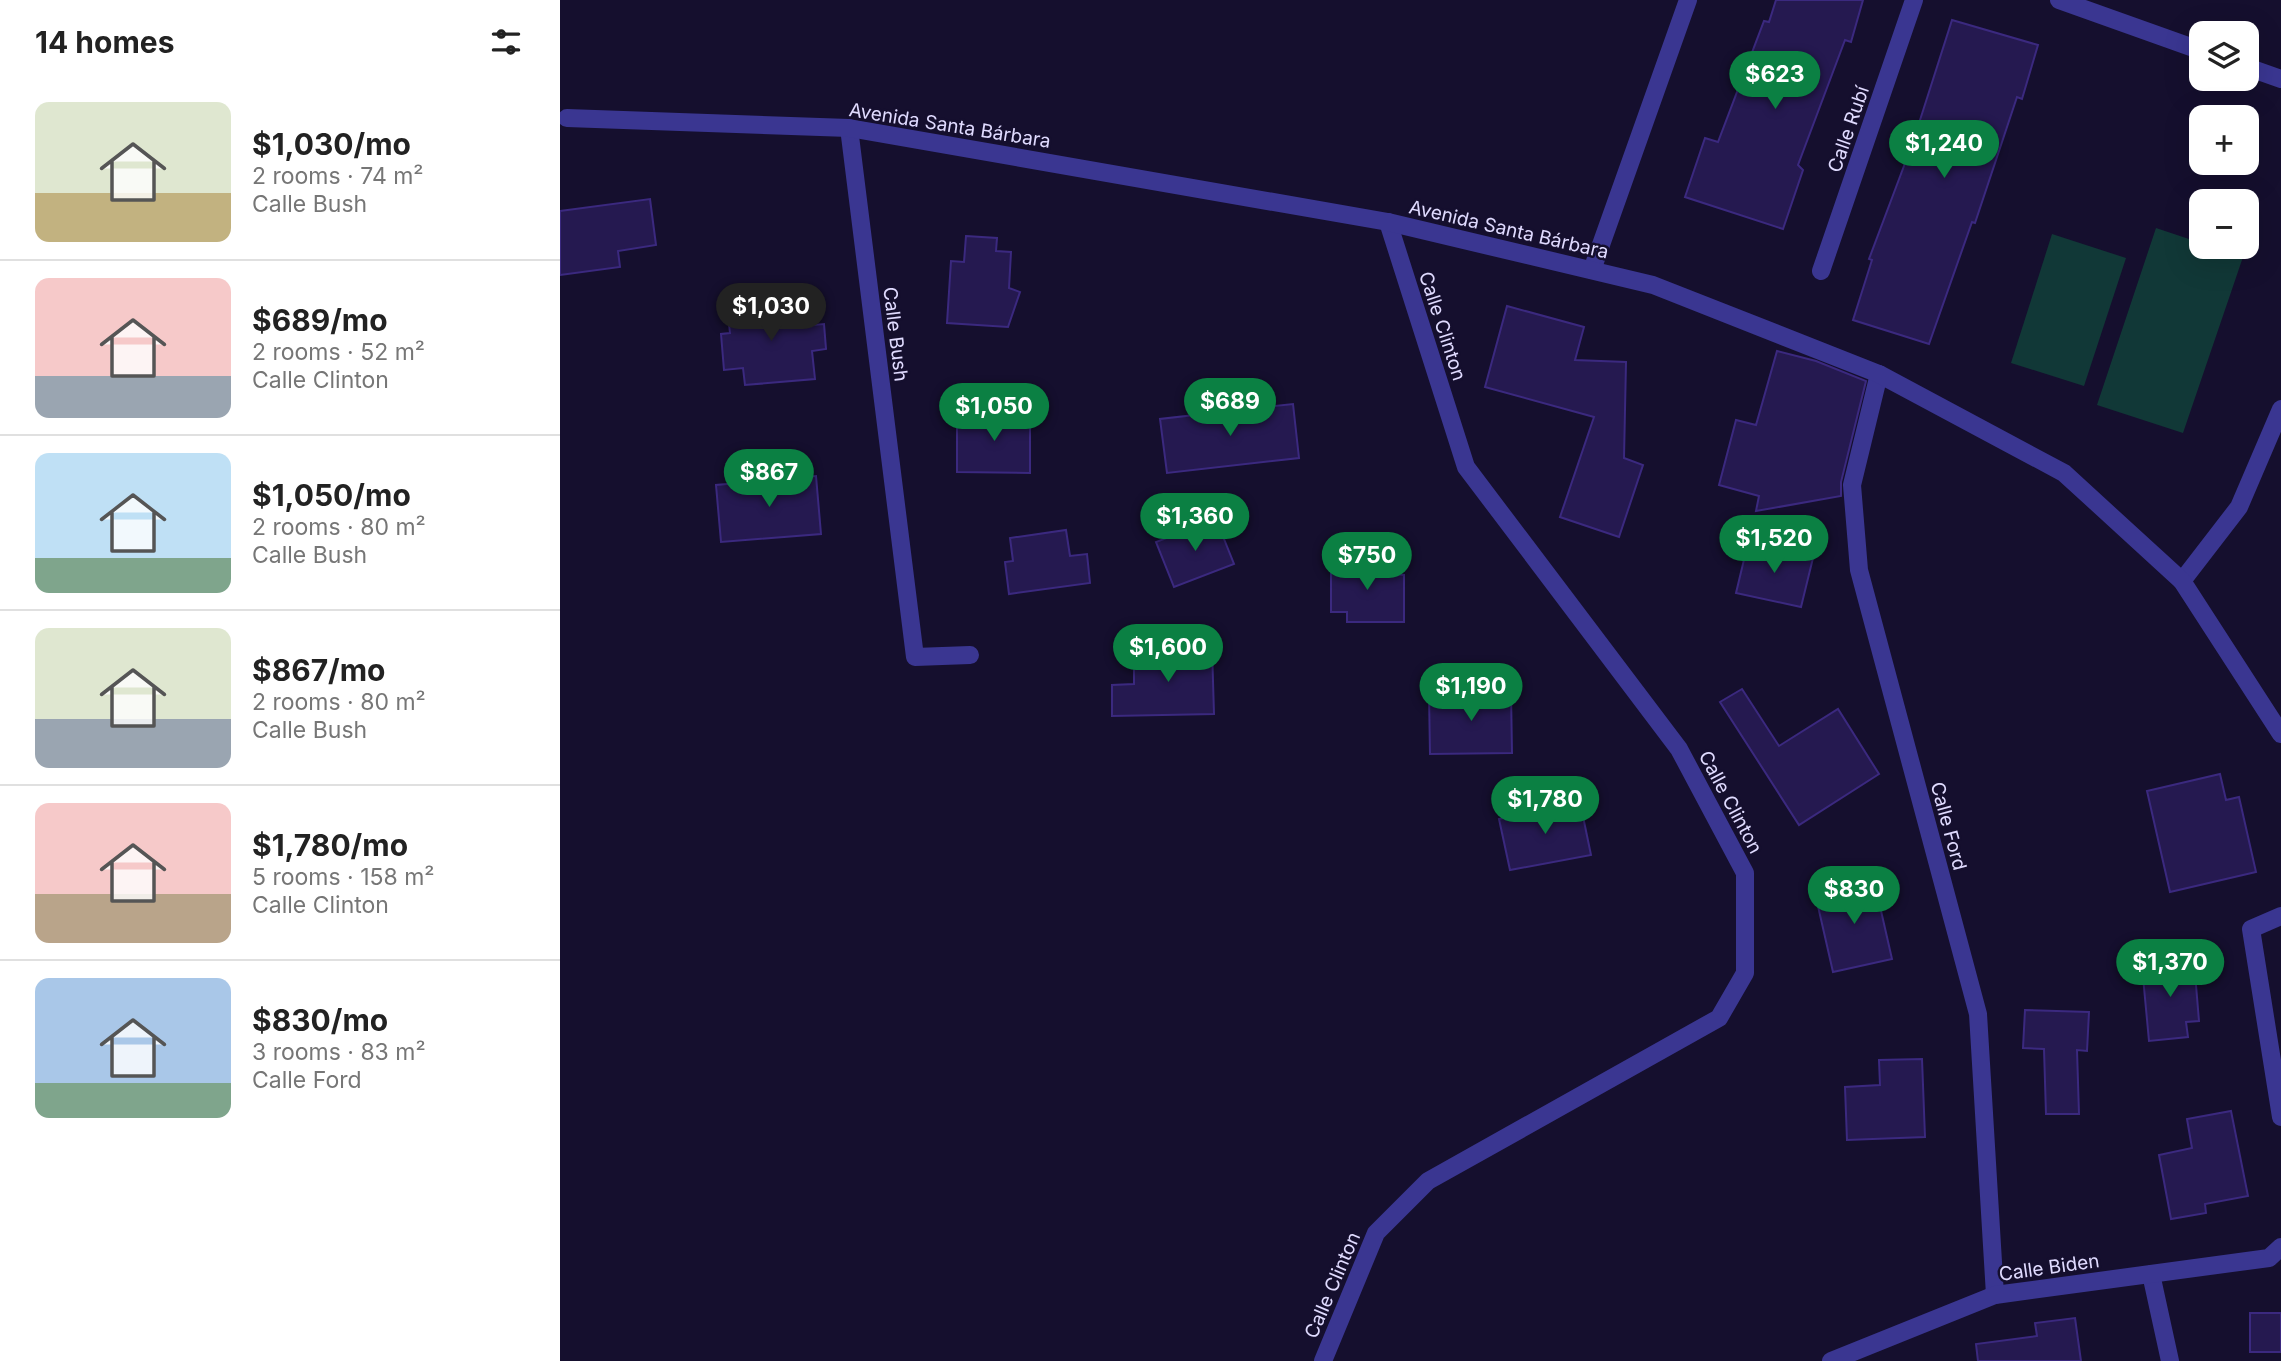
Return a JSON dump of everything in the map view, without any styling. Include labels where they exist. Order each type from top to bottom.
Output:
[{"type":"street","points":[[1592,270],[1688,0]]},
{"type":"street","name":"Calle Rubí","points":[[1821,271],[1914,0]]},
{"type":"street","points":[[2059,0],[2189,46]]},
{"type":"street","points":[[2259,71],[2281,79]]},
{"type":"street","name":"Avenida Santa Bárbara","points":[[567,118],[849,128],[1388,222],[1653,285],[1879,373],[2064,473],[2182,581],[2281,734]]},
{"type":"street","name":"Calle Bush","points":[[849,128],[915,657],[970,656]]},
{"type":"street","name":"Calle Clinton","points":[[1323,1361],[1376,1233],[1428,1181],[1719,1018],[1745,973],[1745,873],[1679,749],[1466,467],[1388,222]]},
{"type":"street","name":"Calle Ford","points":[[1879,373],[1852,485],[1859,570],[1978,1014],[1994,1295]]},
{"type":"street","points":[[2182,581],[2239,507],[2281,409]]},
{"type":"street","points":[[2281,916],[2251,929],[2281,1117]]},
{"type":"street","name":"Calle Biden","points":[[1831,1361],[1994,1295],[2269,1258],[2281,1247]]},
{"type":"street","points":[[2151,1274],[2170,1361]]},
{"type":"green space","points":[[2156,228],[2189,239],[2189,259],[2242,259],[2183,433],[2097,405]]},
{"type":"green space","points":[[2052,234],[2126,258],[2084,386],[2011,363]]},
{"type":"building","points":[[1776,0],[1863,0],[1851,42],[1845,40],[1798,165],[1803,170],[1783,229],[1685,197],[1705,138],[1718,142],[1764,21],[1769,22]]},
{"type":"building","points":[[1952,20],[2038,45],[2022,99],[2017,97],[1975,223],[1972,222],[1929,344],[1853,320],[1872,260],[1869,259],[1913,142]]},
{"type":"building","points":[[650,199],[656,245],[618,251],[620,267],[560,275],[560,211]]},
{"type":"building","points":[[966,236],[997,238],[996,251],[1011,252],[1009,288],[1020,292],[1008,327],[947,323],[951,261],[964,262]]},
{"type":"building","points":[[799,299],[802,326],[824,324],[826,349],[812,351],[815,379],[745,385],[743,368],[724,370],[721,334],[730,333],[727,306]]},
{"type":"building","points":[[1507,306],[1584,327],[1575,360],[1626,362],[1624,458],[1643,465],[1619,537],[1560,517],[1594,417],[1485,387]]},
{"type":"building","points":[[1777,351],[1816,361],[1866,381],[1841,482],[1841,496],[1756,511],[1759,496],[1719,485],[1736,420],[1756,425]]},
{"type":"building","points":[[1293,404],[1299,458],[1167,473],[1160,419]]},
{"type":"building","points":[[957,413],[1030,414],[1030,473],[957,472]]},
{"type":"building","points":[[816,476],[821,534],[721,542],[716,485]]},
{"type":"building","points":[[1216,519],[1234,564],[1174,587],[1156,542]]},
{"type":"building","points":[[1066,530],[1070,556],[1087,554],[1090,583],[1009,594],[1005,562],[1013,561],[1010,538]]},
{"type":"building","points":[[1748,543],[1813,558],[1801,607],[1736,593]]},
{"type":"building","points":[[1331,562],[1392,562],[1392,574],[1404,575],[1404,622],[1347,622],[1347,612],[1331,612]]},
{"type":"building","points":[[1212,648],[1214,714],[1112,716],[1112,685],[1134,684],[1134,650]]},
{"type":"building","points":[[1742,689],[1779,746],[1838,709],[1879,774],[1799,825],[1720,702]]},
{"type":"building","points":[[1511,693],[1512,753],[1430,754],[1429,694]]},
{"type":"building","points":[[2220,774],[2226,800],[2239,797],[2256,872],[2170,892],[2147,791]]},
{"type":"building","points":[[1580,802],[1591,855],[1510,870],[1499,819]]},
{"type":"building","points":[[1874,880],[1892,959],[1833,972],[1815,893]]},
{"type":"building","points":[[2194,961],[2199,1021],[2186,1022],[2188,1037],[2149,1041],[2142,966]]},
{"type":"building","points":[[2025,1010],[2089,1012],[2087,1051],[2077,1050],[2079,1114],[2046,1114],[2044,1049],[2023,1048]]},
{"type":"building","points":[[1922,1059],[1925,1137],[1847,1140],[1845,1087],[1880,1085],[1879,1060]]},
{"type":"building","points":[[2231,1111],[2248,1196],[2205,1204],[2206,1213],[2171,1219],[2159,1155],[2192,1148],[2187,1119]]},
{"type":"building","points":[[2250,1313],[2281,1313],[2281,1352],[2250,1352]]},
{"type":"building","points":[[2075,1318],[2081,1361],[1978,1361],[1976,1344],[2037,1336],[2035,1323]]}]
